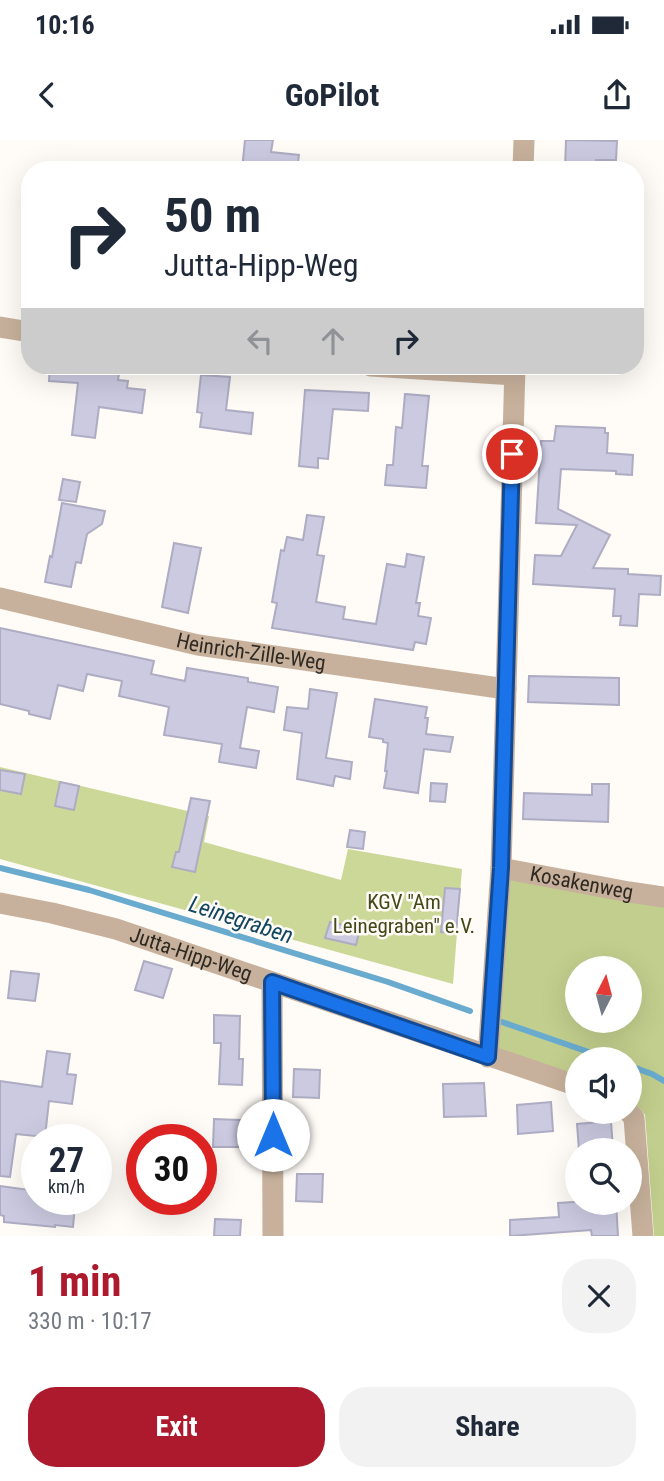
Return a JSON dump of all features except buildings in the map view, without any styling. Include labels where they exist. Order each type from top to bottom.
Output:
[{"type":"street","points":[[523,161],[524,140]]},
{"type":"street","points":[[0,327],[21,330]]},
{"type":"street","points":[[488,1057],[501,868],[514,375]]},
{"type":"street","name":"Heinrich-Zille-Weg","points":[[0,598],[198,645],[506,689]]},
{"type":"street","name":"Kosakenweg","points":[[501,868],[664,897]]},
{"type":"street","name":"Jutta-Hipp-Weg","points":[[0,903],[116,929],[565,1082]]},
{"type":"street","points":[[272,982],[274,1236]]},
{"type":"street","points":[[632,1124],[643,1236]]},
{"type":"green space","name":"KGV \"Am Leinegraben\" e.V.","points":[[0,767],[209,816],[204,842],[341,880],[348,849],[462,869],[453,984],[0,859]]},
{"type":"green space","points":[[509,877],[664,903],[664,1236],[654,1236],[645,1115],[642,1111],[642,1047],[565,1047],[565,1074],[496,1049]]},
{"type":"waterway","name":"Leinegraben","points":[[0,868],[89,890],[388,982],[470,1011]]},
{"type":"waterway","name":"Leinegraben","points":[[502,1022],[574,1047]]},
{"type":"waterway","name":"Leinegraben","points":[[642,1070],[664,1081]]},
{"type":"route","points":[[273,1135],[272,982],[488,1057],[501,868],[512,454]]}]
